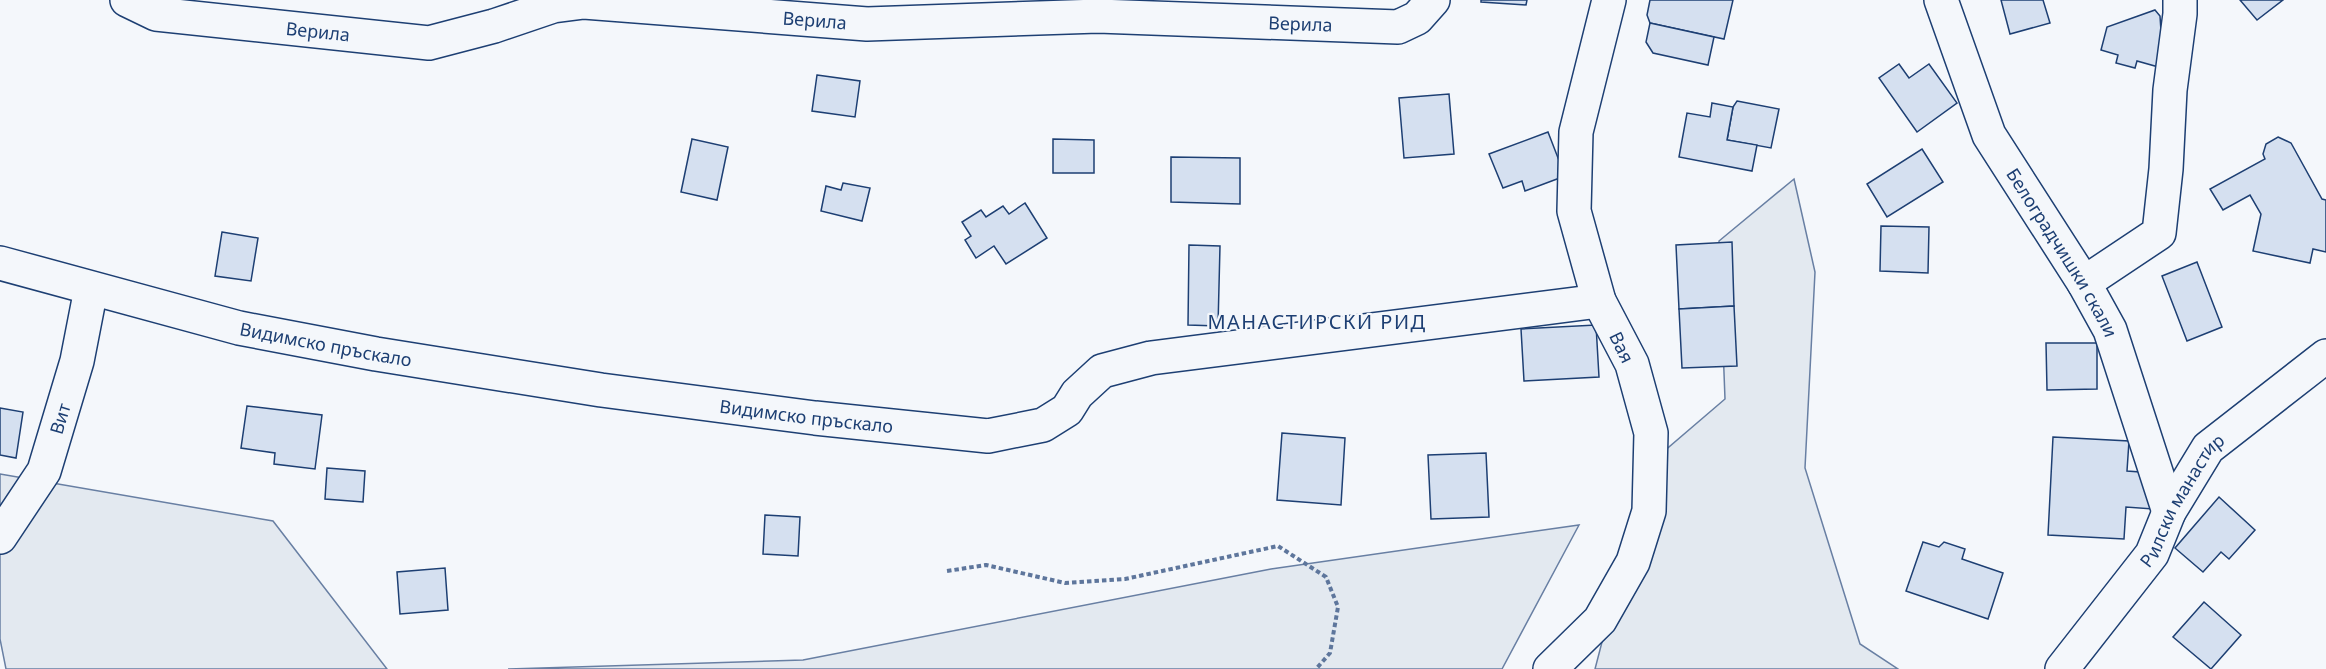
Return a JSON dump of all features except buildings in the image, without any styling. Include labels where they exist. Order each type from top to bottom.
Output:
[{"type":"street","name":"Верила","points":[[127,0],[156,14],[429,43],[494,26],[553,6],[584,2],[867,24],[1098,16],[1398,27],[1417,18],[1432,0]]},
{"type":"street","name":"Вая","points":[[1550,669],[1600,620],[1633,562],[1649,511],[1651,433],[1632,364],[1599,301],[1574,211],[1576,132],[1609,0]]},
{"type":"street","name":"Белоградчишки скали","points":[[1941,0],[1989,135],[2084,283],[2110,330],[2169,513]]},
{"type":"street","points":[[2084,283],[2159,233],[2166,169],[2170,90],[2180,0]]},
{"type":"street","name":"Видимско пръскало","points":[[0,263],[239,328],[376,354],[815,418],[988,436],[1043,425],[1067,410],[1077,394],[1102,371],[1151,357],[1599,301]]},
{"type":"street","name":"Вит","points":[[0,537],[44,471],[77,361],[91,289]]},
{"type":"street","name":"Рилски манастир","points":[[2062,669],[2152,554],[2169,513],[2208,448],[2326,356]]},
{"type":"path","points":[[947,571],[986,565],[1065,583],[1125,579],[1278,546],[1326,577],[1338,607],[1330,652],[1316,669]]},
{"type":"shaded area","points":[[1794,179],[1815,272],[1805,468],[1860,644],[1898,669],[1595,669],[1648,465],[1725,399],[1719,241]]},
{"type":"shaded area","points":[[0,474],[273,521],[387,669],[6,669],[0,639]]},
{"type":"shaded area","points":[[1579,525],[1502,669],[508,669],[803,660],[1271,569]]},
{"type":"district","name":"МАНАСТИРСКИ РИД","points":[[1317,321]]}]
